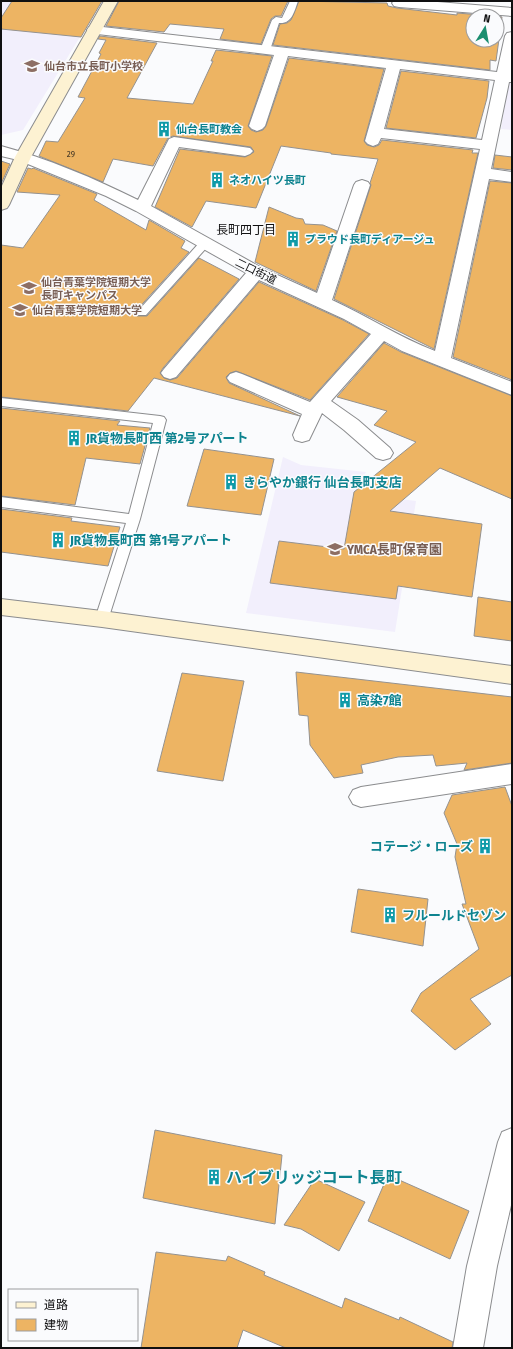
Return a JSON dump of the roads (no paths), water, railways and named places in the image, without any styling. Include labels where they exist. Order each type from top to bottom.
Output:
[{"type":"street","points":[[1,205],[23,157],[111,1]]},
{"type":"street","points":[[399,3],[512,12]]},
{"type":"street","points":[[94,30],[508,78]]},
{"type":"street","points":[[442,360],[488,145],[508,78],[512,36]]},
{"type":"street","points":[[257,126],[282,52]]},
{"type":"street","points":[[394,65],[374,137],[488,145]]},
{"type":"street","points":[[142,208],[174,142],[245,151]]},
{"type":"street","name":"二口街道","points":[[1,151],[23,157],[112,193],[142,208],[256,272],[383,332],[408,347],[512,389]]},
{"type":"street","points":[[482,173],[512,177]]},
{"type":"street","points":[[322,302],[362,185]]},
{"type":"street","points":[[170,373],[256,272]]},
{"type":"street","points":[[302,435],[316,407],[383,332]]},
{"type":"street","points":[[236,378],[316,407],[351,425],[383,453]]},
{"type":"street","points":[[1,607],[102,619],[512,675]]},
{"type":"street","points":[[361,797],[512,774]]},
{"type":"street","points":[[468,1348],[482,1266],[512,1142]]},
{"type":"lane","points":[[265,50],[276,20],[285,21],[294,1]]},
{"type":"lane","points":[[142,313],[204,244]]},
{"type":"lane","points":[[1,402],[160,420],[134,519],[102,619]]},
{"type":"lane","points":[[1,502],[134,519]]},
{"type":"place","name":"仙台市立長町小学校","points":[[32,66]]},
{"type":"place","name":"仙台長町教会","points":[[164,129]]},
{"type":"place","name":"ネオハイツ長町","points":[[217,180]]},
{"type":"place","name":"プラウド長町ディアージュ","points":[[293,239]]},
{"type":"place","name":"仙台青葉学院短期大学 長町キャンパス","points":[[29,288]]},
{"type":"place","name":"仙台青葉学院短期大学","points":[[20,310]]},
{"type":"place","name":"JR貨物長町西 第2号アパート","points":[[74,438]]},
{"type":"place","name":"きらやか銀行 仙台長町支店","points":[[231,482]]},
{"type":"place","name":"JR貨物長町西 第1号アパート","points":[[58,540]]},
{"type":"place","name":"YMCA長町保育園","points":[[335,549]]},
{"type":"place","name":"高染7館","points":[[345,700]]},
{"type":"place","name":"コテージ・ローズ","points":[[485,846]]},
{"type":"place","name":"フルールドセゾン","points":[[390,915]]},
{"type":"place","name":"ハイブリッジコート長町","points":[[214,1177]]},
{"type":"district","name":"長町四丁目","points":[[246,230]]}]
